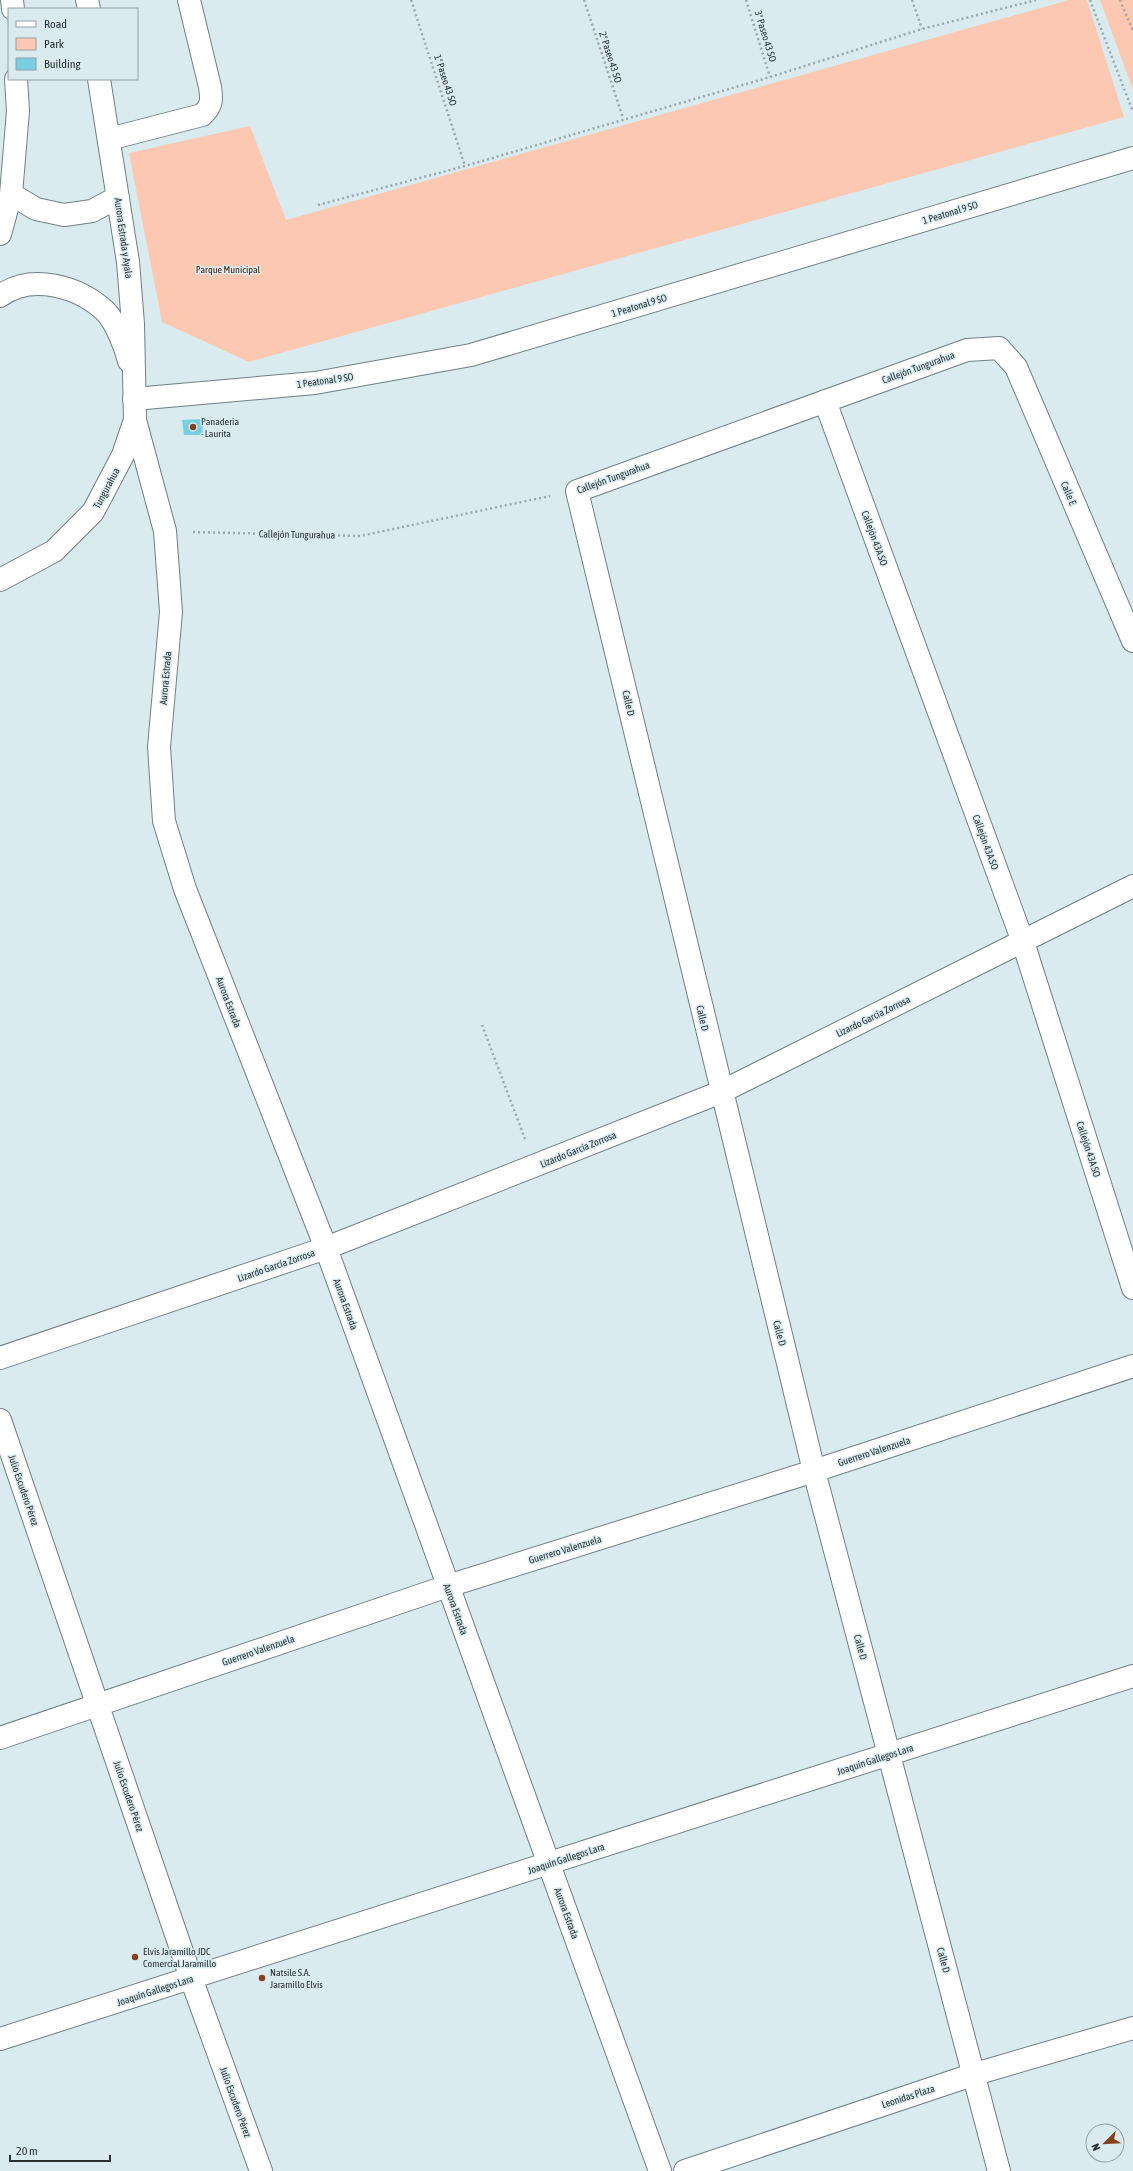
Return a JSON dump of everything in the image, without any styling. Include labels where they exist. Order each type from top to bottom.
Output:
[{"type":"street","points":[[109,139],[202,115],[209,109],[212,100],[210,87],[190,0]]},
{"type":"street","points":[[0,234],[11,194],[18,111],[16,80]]},
{"type":"street","name":"Aurora Estrada y Ayala","points":[[99,80],[128,262],[134,389]]},
{"type":"street","name":"1 Peatonal 9 SO","points":[[134,389],[315,383],[471,355],[1133,158]]},
{"type":"street","points":[[11,194],[36,210],[64,215],[92,211],[118,197]]},
{"type":"street","points":[[0,296],[7,291],[41,283],[76,291],[106,312],[124,343],[134,389]]},
{"type":"street","name":"Callejón Tungurahua","points":[[577,491],[967,350],[999,348]]},
{"type":"street","name":"Calle E","points":[[999,348],[1016,367],[1133,641]]},
{"type":"street","name":"Tungurahua","points":[[0,580],[54,551],[93,512],[123,455],[135,420],[134,389]]},
{"type":"street","name":"Callejón 43A SO","points":[[825,401],[1023,942],[1133,1288]]},
{"type":"street","name":"Aurora Estrada","points":[[135,420],[165,531],[171,612],[159,747],[164,821],[185,889],[326,1248],[660,2171]]},
{"type":"street","name":"Calle D","points":[[577,491],[590,538],[721,1092],[814,1471],[975,2074],[999,2171]]},
{"type":"street","name":"Lizardo García Zorrosa","points":[[0,1358],[326,1248],[721,1092],[1133,886]]},
{"type":"street","name":"Guerrero Valenzuela","points":[[0,1738],[97,1703],[448,1586],[814,1471],[1133,1366]]},
{"type":"street","name":"Julio Escudero Pérez","points":[[0,1420],[191,1978],[261,2171]]},
{"type":"street","name":"Joaquín Gallegos Lara","points":[[0,2039],[1133,1676]]},
{"type":"street","name":"Leonidas Plaza","points":[[685,2171],[975,2074],[1133,2028]]},
{"type":"path","name":"1º Paseo 43 SO","points":[[411,0],[465,166]]},
{"type":"path","name":"2º Paseo 43 SO","points":[[584,0],[623,118]]},
{"type":"path","name":"3º Paseo 43 SO","points":[[746,0],[770,77]]},
{"type":"path","points":[[912,0],[922,29]]},
{"type":"path","points":[[318,205],[465,166],[623,118],[770,77],[922,29],[1036,0]]},
{"type":"path","points":[[1090,0],[1133,112]]},
{"type":"path","points":[[1120,0],[1133,31]]},
{"type":"path","name":"Callejón Tungurahua","points":[[165,531],[360,536],[577,491]]},
{"type":"path","points":[[482,1025],[534,1166]]},
{"type":"green space","name":"Parque Municipal","points":[[1069,0],[1087,0],[1124,117],[249,362],[162,322],[129,153],[250,126],[286,220]]},
{"type":"green space","points":[[1100,0],[1133,0],[1133,90]]},
{"type":"building","name":"Panaderia - Laurita","points":[[202,419],[203,435],[184,435],[182,420]]},
{"type":"place","name":"Panaderia - Laurita","points":[[193,427]]},
{"type":"place","name":"Elvis Jaramillo JDC Comercial Jaramillo","points":[[135,1957]]},
{"type":"place","name":"Natsile S.A. Jaramillo Elvis","points":[[262,1978]]}]
